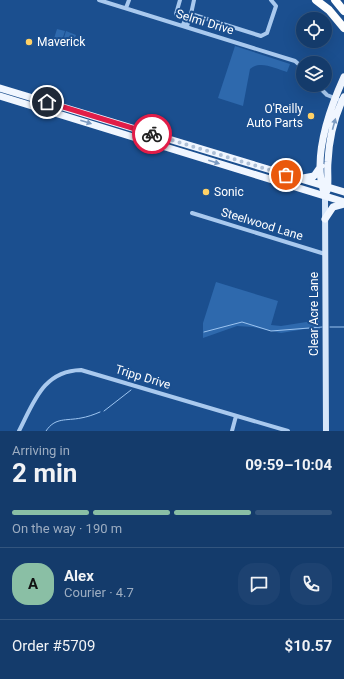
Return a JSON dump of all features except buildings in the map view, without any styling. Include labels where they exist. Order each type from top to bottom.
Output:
[{"type":"highway","points":[[316,0],[328,10],[344,28]]},
{"type":"highway","points":[[335,0],[344,11]]},
{"type":"main road","name":"Clear Acre Lane","points":[[325,197],[330,142],[344,77]]},
{"type":"main road","points":[[0,82],[16,93]]},
{"type":"main road","points":[[0,88],[344,192]]},
{"type":"main road","points":[[0,96],[344,203]]},
{"type":"main road","name":"Clear Acre Lane","points":[[325,186],[321,166],[326,128],[340,99]]},
{"type":"main road","points":[[0,101],[22,103]]},
{"type":"main road","points":[[298,178],[314,176],[321,166]]},
{"type":"main road","points":[[325,219],[333,207],[344,203]]},
{"type":"street","name":"Selmi Drive","points":[[99,0],[185,25],[296,62]]},
{"type":"street","points":[[126,8],[129,0]]},
{"type":"street","points":[[176,14],[180,0]]},
{"type":"street","points":[[185,25],[186,17],[191,14],[194,0]]},
{"type":"street","points":[[191,14],[261,36],[267,33],[276,6],[271,0]]},
{"type":"street","points":[[324,92],[327,95],[340,99]]},
{"type":"street","name":"Clear Acre Lane","points":[[325,197],[326,431]]},
{"type":"street","name":"Steelwood Lane","points":[[192,213],[325,254]]},
{"type":"street","name":"Tripp Drive","points":[[19,431],[45,384],[57,375],[73,370],[87,371],[288,431]]},
{"type":"street","points":[[232,431],[236,416]]},
{"type":"shaded area","points":[[57,29],[65,31],[60,47],[52,45]]},
{"type":"shaded area","points":[[66,31],[76,35],[72,47],[62,44]]},
{"type":"shaded area","points":[[235,46],[290,64],[287,72],[263,65],[254,66],[250,69],[243,106],[218,98]]},
{"type":"shaded area","points":[[216,282],[278,301],[271,325],[281,326],[319,320],[320,329],[305,329],[281,333],[253,327],[237,326],[203,338],[203,323]]},
{"type":"waterway","points":[[204,332],[242,322],[271,331],[322,327]]},
{"type":"waterway","points":[[330,327],[344,327]]},
{"type":"waterway","points":[[104,411],[131,390]]},
{"type":"waterway","points":[[46,431],[53,423],[61,420],[83,418],[100,412]]},
{"type":"way so far","points":[[152,134],[286,175]]},
{"type":"place","name":"Maverick","points":[[29,42]]},
{"type":"place","name":"O'Reilly Auto Parts","points":[[311,116]]},
{"type":"place","name":"Sonic","points":[[206,192]]},
{"type":"route","points":[[47,102],[152,134]]}]
